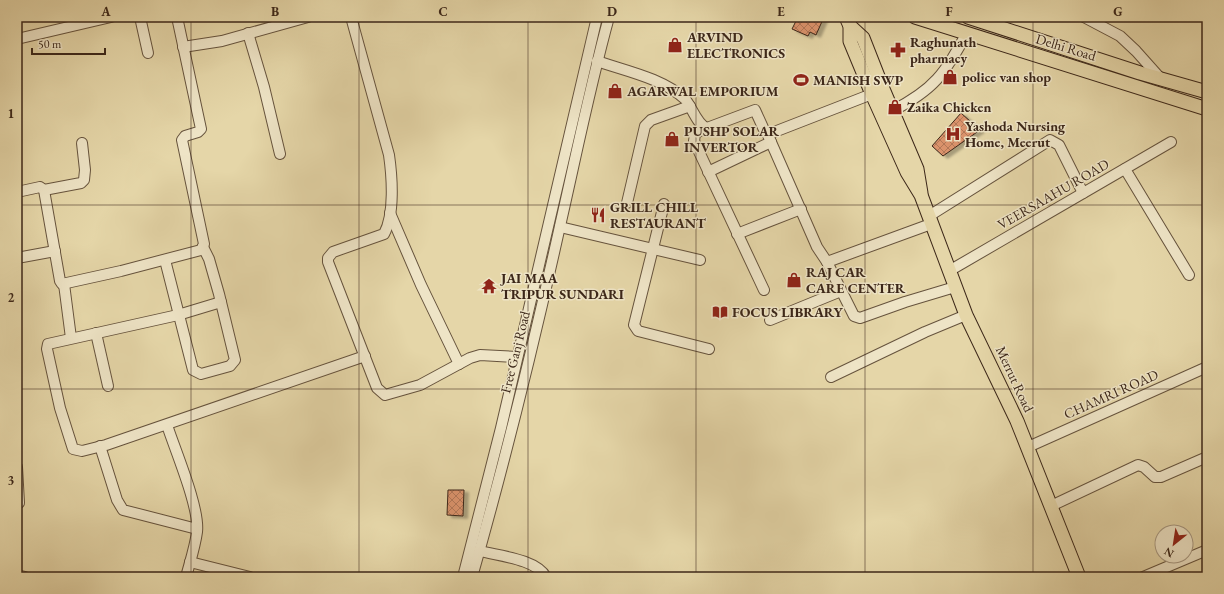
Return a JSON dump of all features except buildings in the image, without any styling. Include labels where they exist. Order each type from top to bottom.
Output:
[{"type":"main road","name":"Delhi Road","points":[[915,17],[1207,108]]},
{"type":"main road","name":"Delhi Road","points":[[968,17],[1207,92]]},
{"type":"main road","name":"Merrut Road","points":[[848,22],[850,41],[872,94],[907,172],[921,195],[966,315],[1017,421],[1079,577]]},
{"type":"main road","name":"Merrut Road","points":[[848,22],[863,38],[892,111],[918,169],[921,195]]},
{"type":"main road","points":[[1168,81],[1170,97]]},
{"type":"street","points":[[17,39],[107,17]]},
{"type":"street","points":[[140,17],[148,53]]},
{"type":"street","points":[[165,260],[178,315],[195,372],[201,374],[230,366],[235,360],[222,302],[209,259],[203,248],[204,244],[182,140],[185,136],[198,132],[201,129],[177,17]]},
{"type":"street","points":[[183,47],[222,41],[248,33],[276,21],[308,17]]},
{"type":"street","points":[[351,17],[389,155],[392,184],[386,231],[382,236],[333,252],[328,258],[328,262],[377,388],[385,395],[420,385],[459,364],[480,355],[517,357]]},
{"type":"street","points":[[463,577],[517,357],[597,17]]},
{"type":"street","name":"Free Ganj Road","points":[[472,577],[480,551],[560,227],[597,61],[610,17]]},
{"type":"street","points":[[1084,17],[1120,36],[1168,81]]},
{"type":"street","points":[[248,33],[272,118],[280,154]]},
{"type":"street","points":[[892,111],[916,98],[937,80],[950,63],[967,33]]},
{"type":"street","points":[[597,61],[659,83],[676,93],[690,106],[704,128]]},
{"type":"street","points":[[708,172],[769,138],[872,94]]},
{"type":"street","points":[[628,203],[645,126],[652,120],[690,106]]},
{"type":"street","points":[[764,290],[694,141],[695,134],[704,128],[709,128],[755,110],[769,138],[817,247],[827,262],[854,316],[860,318],[905,302],[955,287]]},
{"type":"street","points":[[827,262],[930,220],[1050,140],[1059,145],[1083,193]]},
{"type":"street","name":"VEERSAAHU ROAD","points":[[950,271],[1171,142]]},
{"type":"street","points":[[17,192],[40,187],[44,190],[81,183],[84,180],[85,170],[82,143]]},
{"type":"street","points":[[1125,169],[1189,275]]},
{"type":"street","points":[[44,190],[60,282],[64,284],[72,338]]},
{"type":"street","points":[[664,204],[634,325],[638,331],[709,349]]},
{"type":"street","points":[[737,234],[801,209]]},
{"type":"street","points":[[389,212],[421,286],[459,364]]},
{"type":"street","points":[[560,227],[700,260]]},
{"type":"street","points":[[64,284],[165,260],[198,251],[203,248]]},
{"type":"street","points":[[17,258],[55,251]]},
{"type":"street","points":[[770,320],[841,291]]},
{"type":"street","points":[[222,302],[178,315],[50,343],[47,345],[60,408],[73,449],[78,451],[100,446],[167,425],[283,383],[365,356]]},
{"type":"street","points":[[831,377],[925,332],[966,315]]},
{"type":"street","points":[[96,333],[108,386]]},
{"type":"street","name":"CHAMRI ROAD","points":[[1028,447],[1207,368]]},
{"type":"street","points":[[167,425],[192,499],[197,529],[186,577]]},
{"type":"street","points":[[100,446],[117,500],[123,510],[197,529]]},
{"type":"street","points":[[1051,506],[1138,465],[1155,477],[1161,477],[1207,457]]},
{"type":"street","points":[[17,467],[19,503]]},
{"type":"street","points":[[1143,577],[1207,550]]},
{"type":"street","points":[[480,551],[526,562],[538,567],[546,577]]},
{"type":"street","points":[[190,562],[250,577]]},
{"type":"street","points":[[17,575],[25,577]]},
{"type":"place","name":"ARVIND ELECTRONICS","points":[[675,45]]},
{"type":"place","name":"Raghunath pharmacy","points":[[898,50]]},
{"type":"place","name":"police van shop","points":[[950,77]]},
{"type":"place","name":"MANISH SWP","points":[[801,80]]},
{"type":"place","name":"AGARWAL EMPORIUM","points":[[615,91]]},
{"type":"place","name":"Zaika Chicken","points":[[895,107]]},
{"type":"place","name":"Yashoda Nursing Home, Meerut","points":[[953,134]]},
{"type":"place","name":"PUSHP SOLAR INVERTOR","points":[[672,139]]},
{"type":"place","name":"GRILL CHILL RESTAURANT","points":[[598,215]]},
{"type":"place","name":"RAJ CAR CARE CENTER","points":[[794,280]]},
{"type":"place","name":"JAI MAA TRIPUR SUNDARI","points":[[489,286]]},
{"type":"place","name":"FOCUS LIBRARY","points":[[720,312]]}]
